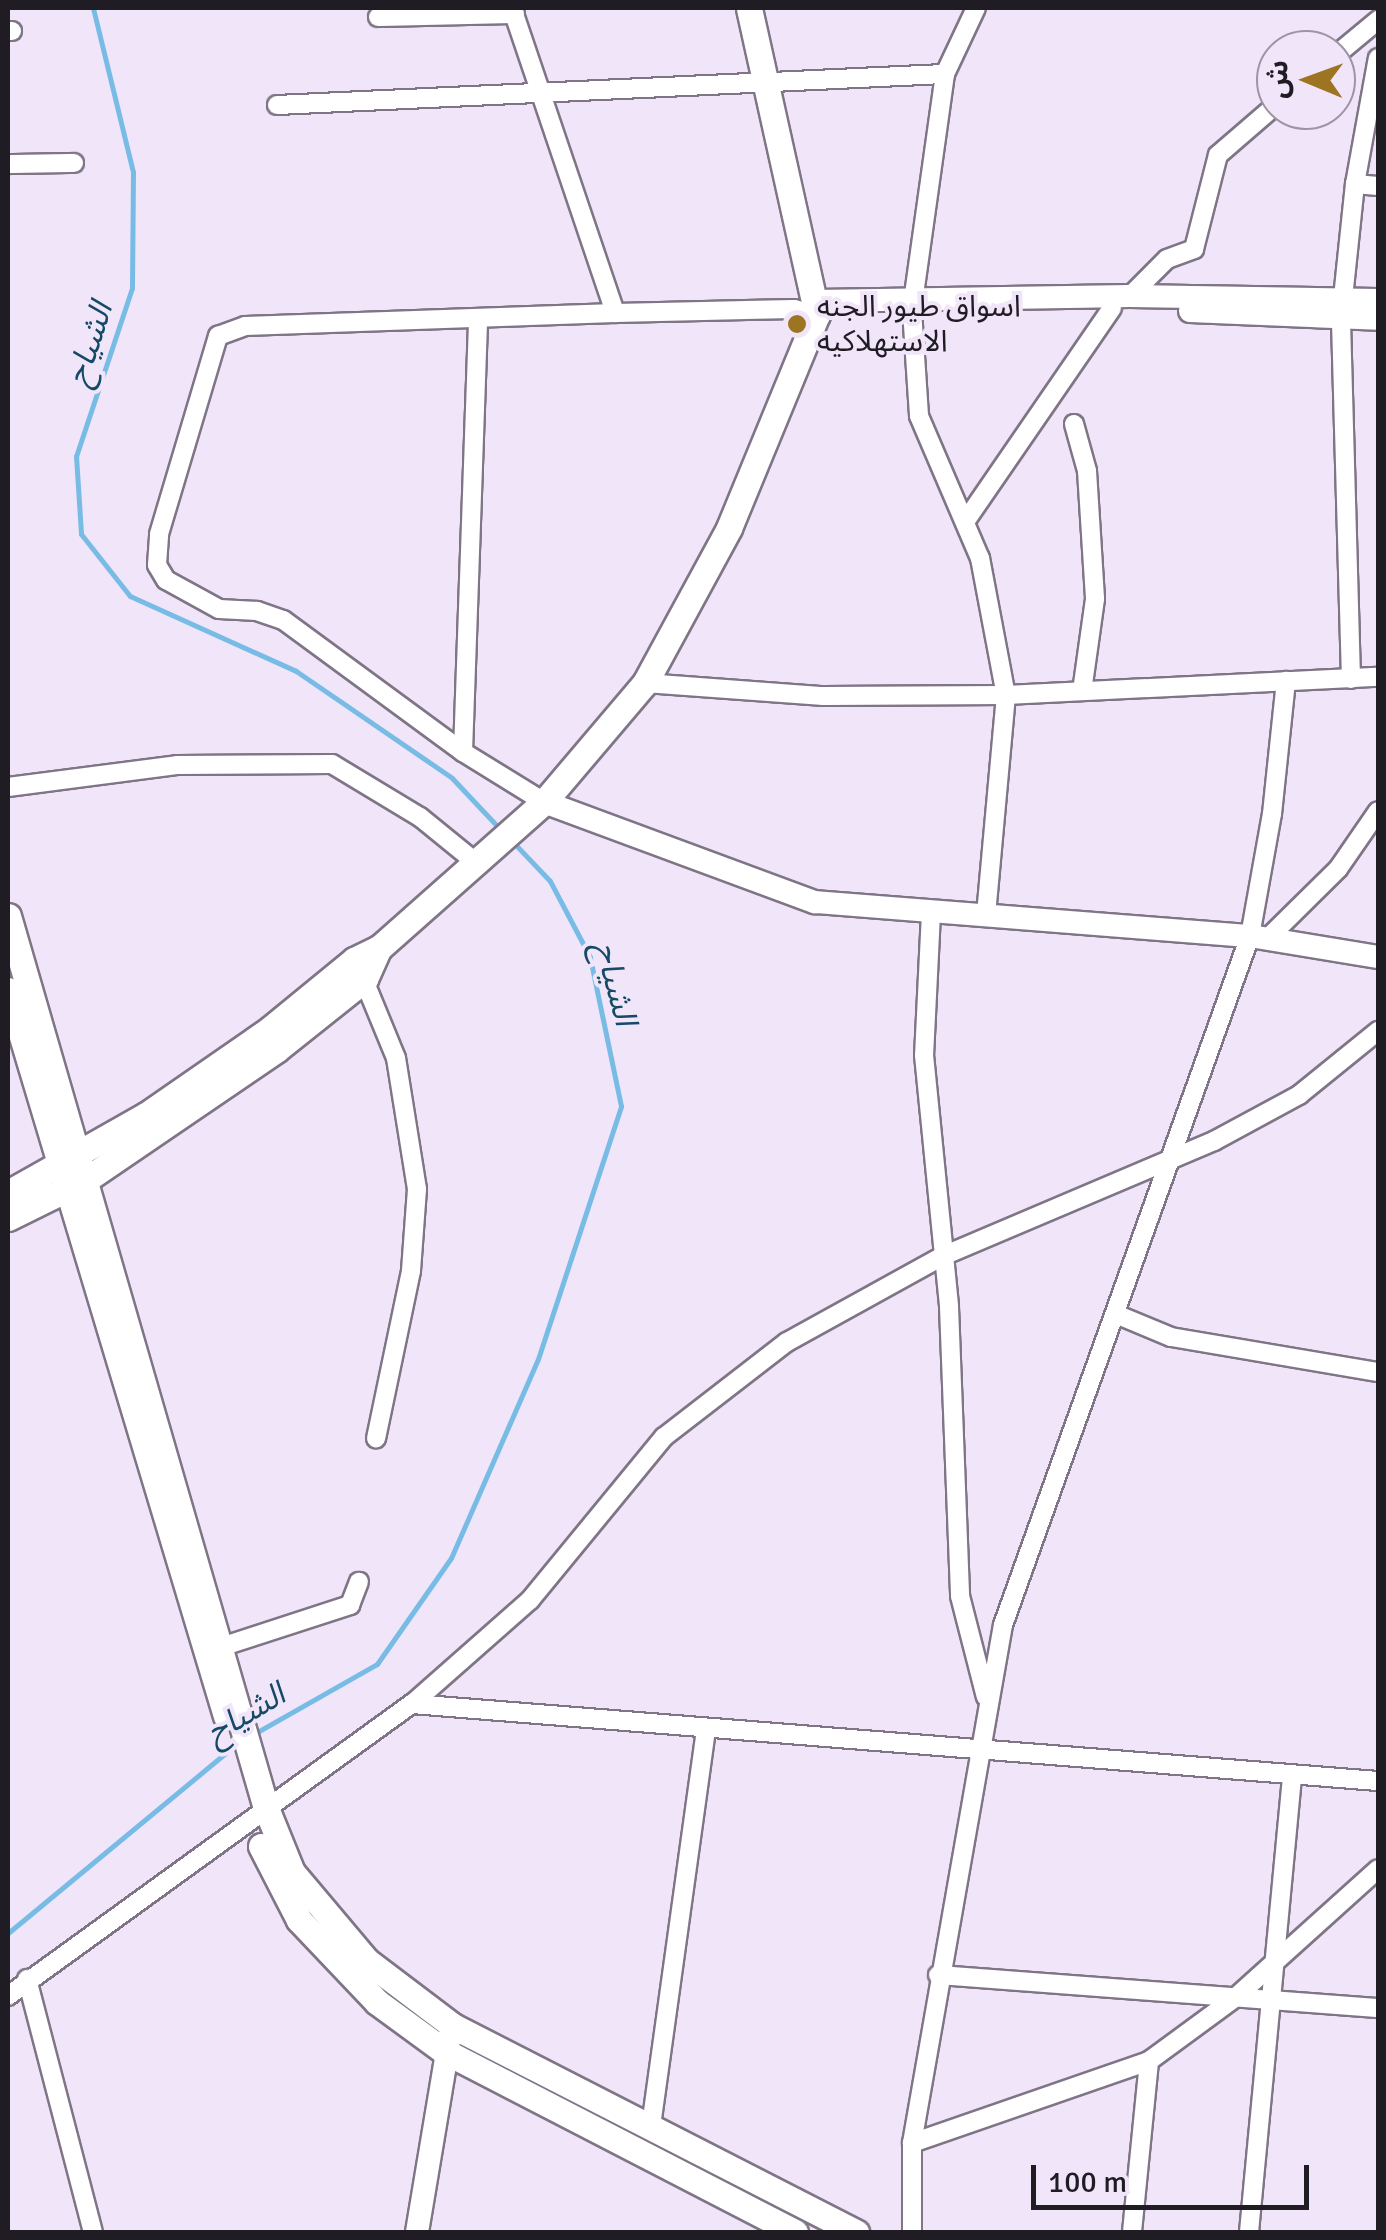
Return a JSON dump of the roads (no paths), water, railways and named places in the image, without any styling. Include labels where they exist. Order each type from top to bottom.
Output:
[{"type":"main road","points":[[8,1218],[74,1173],[254,1066],[379,948],[483,861],[537,809],[645,682],[729,528],[809,309],[748,8]]},
{"type":"main road","points":[[8,916],[74,1173],[237,1723],[259,1813],[299,1920],[377,2002],[444,2052],[795,2232]]},
{"type":"main road","points":[[8,990],[74,1173],[224,1646],[237,1723]]},
{"type":"main road","points":[[8,1193],[74,1173]]},
{"type":"main road","points":[[259,1813],[333,1928],[453,2026],[856,2232]]},
{"type":"street","points":[[976,8],[944,74],[912,303],[919,416],[968,519],[1006,694],[986,915]]},
{"type":"street","points":[[378,17],[514,11],[614,312]]},
{"type":"street","points":[[1356,38],[1378,20]]},
{"type":"street","points":[[1351,679],[1342,308],[1355,184],[1378,58]]},
{"type":"street","points":[[278,104],[544,96],[944,74]]},
{"type":"street","points":[[968,519],[1121,302],[1168,258],[1194,249],[1218,155],[1256,122]]},
{"type":"street","points":[[8,164],[74,163]]},
{"type":"street","points":[[1355,184],[1378,186]]},
{"type":"street","points":[[1378,300],[1342,308],[1121,302],[912,303],[225,329],[157,552],[166,580],[183,593],[220,609],[257,610],[283,620],[537,809],[766,889],[848,907],[1259,937],[1378,956]]},
{"type":"street","points":[[1342,308],[1378,319]]},
{"type":"street","points":[[463,752],[478,319]]},
{"type":"street","points":[[1074,424],[1087,471],[1095,599],[1082,691]]},
{"type":"street","points":[[645,682],[824,696],[1006,694],[1378,677]]},
{"type":"street","points":[[912,2232],[912,2143],[938,1976],[983,1748],[987,1699],[1015,1583],[1259,937],[1286,682]]},
{"type":"street","points":[[8,786],[177,765],[332,764],[404,806],[483,861]]},
{"type":"street","points":[[1259,937],[1338,869],[1378,811]]},
{"type":"street","points":[[932,912],[924,1055],[943,1256],[960,1596],[987,1699]]},
{"type":"street","points":[[360,969],[396,1058],[418,1188],[411,1271],[376,1438]]},
{"type":"street","points":[[8,1996],[26,1979],[412,1704],[530,1600],[688,1415],[786,1342],[943,1256],[1172,1160],[1300,1095],[1378,1031]]},
{"type":"street","points":[[1118,1315],[1171,1337],[1378,1372]]},
{"type":"street","points":[[224,1646],[350,1604],[359,1582]]},
{"type":"street","points":[[412,1704],[1378,1781]]},
{"type":"street","points":[[651,2126],[706,1729]]},
{"type":"street","points":[[1249,2232],[1271,1966],[1292,1776]]},
{"type":"street","points":[[912,2143],[1149,2061],[1236,1997],[1378,1869]]},
{"type":"street","points":[[938,1976],[1378,2008]]},
{"type":"street","points":[[26,1979],[93,2232]]},
{"type":"street","points":[[417,2232],[444,2052],[453,2026]]},
{"type":"street","points":[[1132,2232],[1149,2061]]},
{"type":"waterway","name":"الشياح","points":[[93,8],[133,172],[132,288],[76,456],[81,534],[130,596],[296,671],[452,778],[501,830]]},
{"type":"waterway","name":"الشياح","points":[[252,1735],[377,1664],[451,1558],[538,1359],[621,1106],[590,957],[550,881],[512,841]]},
{"type":"waterway","name":"الشياح","points":[[8,1933],[238,1743]]},
{"type":"place","name":"اسواق طيور الجنه الاستهلاكيه","points":[[797,324]]}]
